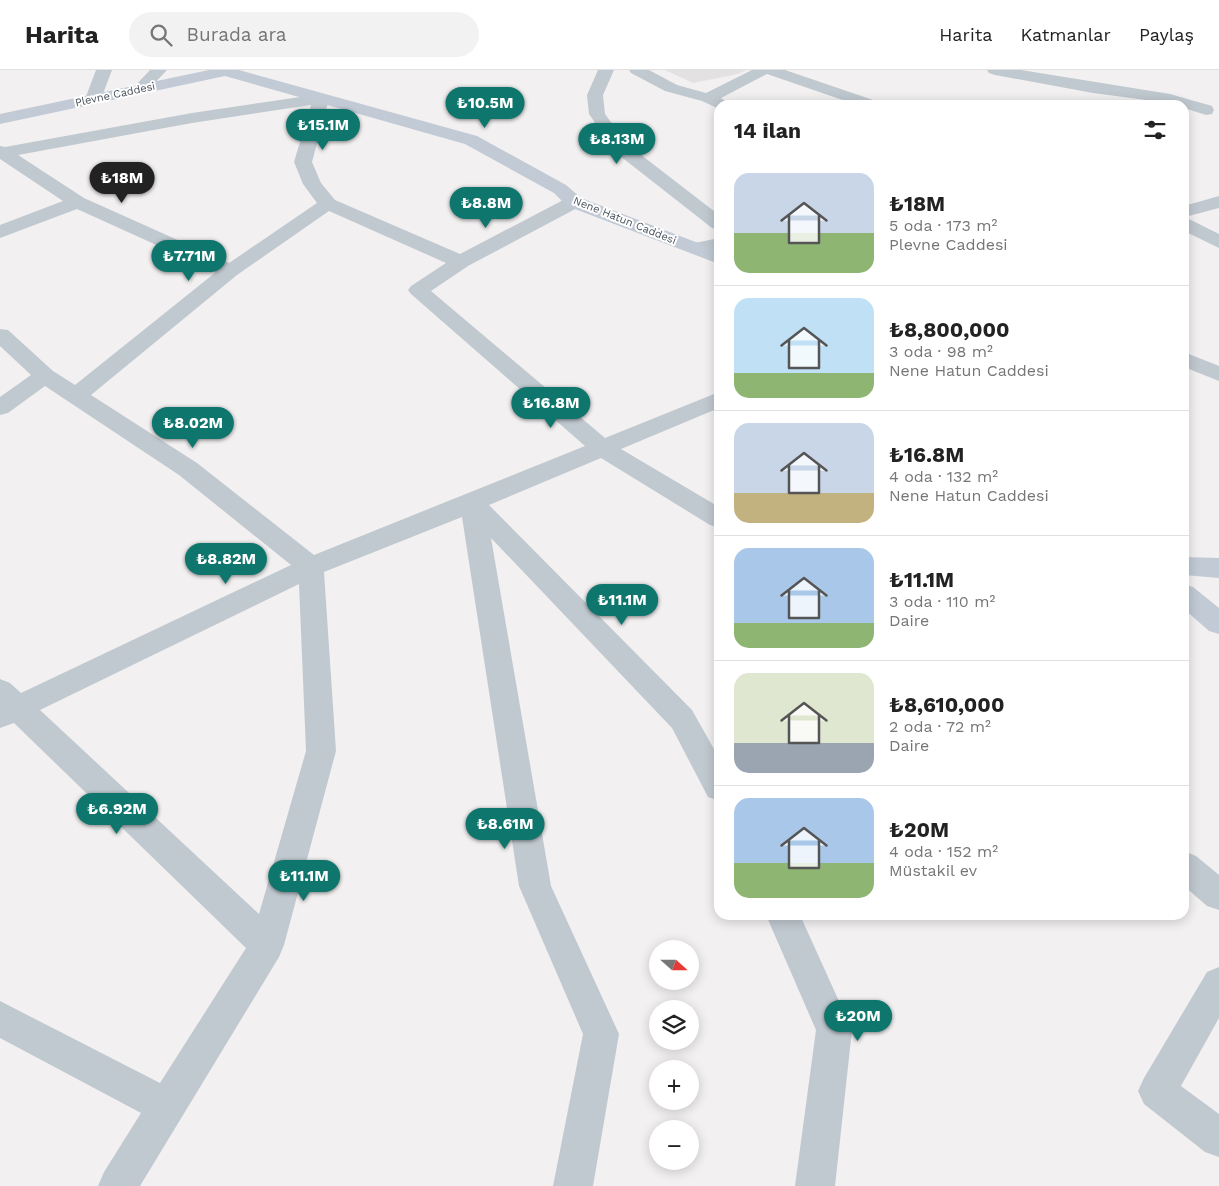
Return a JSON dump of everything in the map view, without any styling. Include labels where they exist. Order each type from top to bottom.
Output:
[{"type":"street","points":[[93,99],[104,70]]},
{"type":"street","points":[[141,88],[159,70]]},
{"type":"street","points":[[606,70],[595,95],[597,114],[622,148],[714,220]]},
{"type":"street","points":[[637,70],[670,88],[714,101]]},
{"type":"street","points":[[708,98],[764,70]]},
{"type":"street","points":[[770,70],[858,100]]},
{"type":"street","points":[[995,70],[1093,88],[1175,100]]},
{"type":"street","name":"Plevne Caddesi","points":[[0,119],[228,71]]},
{"type":"street","name":"Nene Hatun Caddesi","points":[[228,71],[321,99],[471,140],[560,189],[574,202],[714,256]]},
{"type":"street","points":[[0,152],[192,118],[321,99],[303,162],[312,184],[328,204],[461,262]]},
{"type":"street","points":[[1189,103],[1213,108]]},
{"type":"street","points":[[1189,119],[1213,108]]},
{"type":"street","points":[[0,152],[76,202],[230,271]]},
{"type":"street","points":[[0,232],[76,202]]},
{"type":"street","points":[[574,202],[461,262],[418,290],[602,448],[714,516]]},
{"type":"street","points":[[1189,211],[1219,202]]},
{"type":"street","points":[[77,395],[230,271],[328,204]]},
{"type":"street","points":[[1189,226],[1219,242]]},
{"type":"street","points":[[697,248],[714,245]]},
{"type":"street","points":[[0,336],[45,376],[77,395],[188,469],[311,567],[321,751],[268,946],[118,1186]]},
{"type":"street","points":[[1189,361],[1219,374]]},
{"type":"street","points":[[0,408],[45,376]]},
{"type":"street","points":[[268,946],[6,705],[311,567],[472,503],[714,401]]},
{"type":"street","points":[[472,503],[682,718],[714,779]]},
{"type":"street","points":[[472,503],[535,886],[601,1034],[574,1186]]},
{"type":"street","points":[[1189,566],[1219,568]]},
{"type":"street","points":[[1189,598],[1219,624]]},
{"type":"street","points":[[1189,870],[1219,895]]},
{"type":"street","points":[[785,920],[834,1030],[815,1186]]},
{"type":"street","points":[[1219,984],[1157,1091],[1219,1138]]},
{"type":"street","points":[[0,1018],[168,1107]]},
{"type":"shaded area","points":[[665,70],[746,70],[738,74],[693,83]]}]
